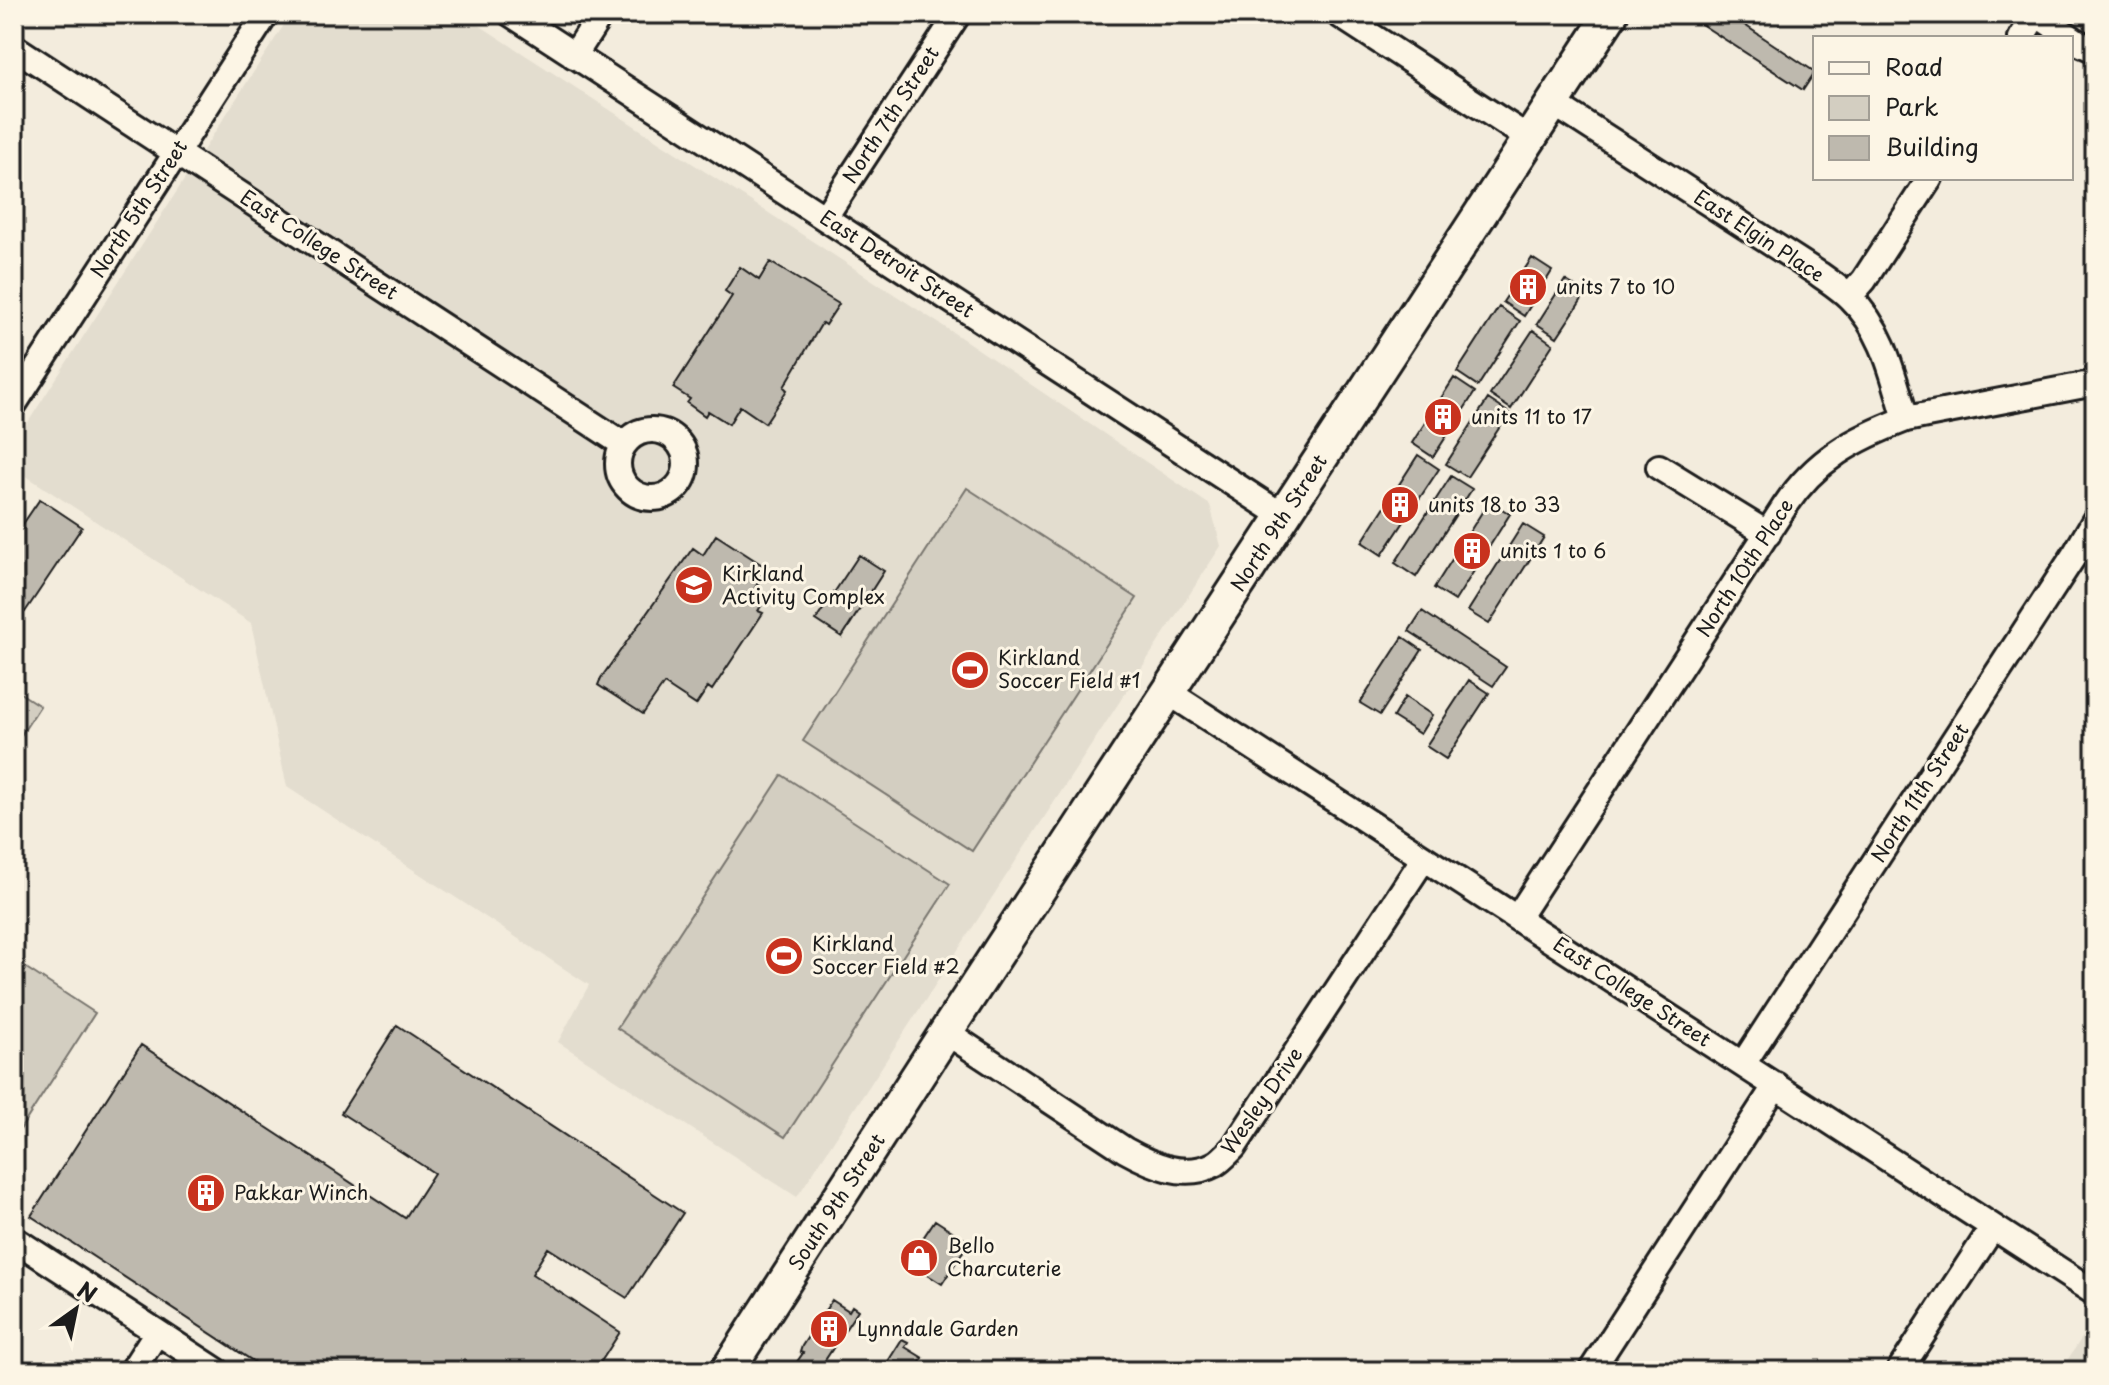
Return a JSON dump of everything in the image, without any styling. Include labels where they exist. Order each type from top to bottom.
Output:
[{"type":"main road","name":"North 9th Street","points":[[946,1032],[1611,14]]},
{"type":"main road","name":"South 9th Street","points":[[727,1371],[946,1032]]},
{"type":"street","name":"North 5th Street","points":[[14,404],[266,14]]},
{"type":"street","name":"East Detroit Street","points":[[511,14],[1283,516]]},
{"type":"street","points":[[574,56],[601,14]]},
{"type":"street","name":"North 7th Street","points":[[825,217],[958,14]]},
{"type":"street","points":[[1338,14],[1530,139]]},
{"type":"street","points":[[2022,36],[2036,14],[2069,36]]},
{"type":"street","points":[[2073,39],[2095,50]]},
{"type":"street","name":"East College Street","points":[[14,47],[623,444]]},
{"type":"street","name":"East Elgin Place","points":[[1553,103],[1819,274],[1849,297],[1881,341],[1906,419]]},
{"type":"street","points":[[1849,297],[1864,280],[1929,180]]},
{"type":"street","name":"North 10th Place","points":[[1517,918],[1806,478],[1830,456],[1859,439],[1906,419],[2095,383]]},
{"type":"street","points":[[1659,467],[1768,534]]},
{"type":"street","name":"North 11th Street","points":[[1743,1064],[2095,520]]},
{"type":"street","name":"East College Street","points":[[1168,692],[2095,1293]]},
{"type":"street","name":"Wesley Drive","points":[[946,1032],[1146,1162],[1158,1167],[1187,1170],[1213,1165],[1234,1147],[1424,858]]},
{"type":"street","points":[[1591,1371],[1776,1085]]},
{"type":"street","points":[[1899,1371],[1993,1227]]},
{"type":"street","points":[[14,1239],[217,1371]]},
{"type":"street","points":[[132,1371],[157,1332]]},
{"type":"shaded area","name":"Kirkland Activity Complex","points":[[291,14],[462,14],[960,337],[1210,505],[1221,546],[797,1197],[558,1042],[589,985],[287,787],[251,623],[14,468],[14,444]]},
{"type":"shaded area","points":[[2095,1318],[2095,1371],[2060,1371]]},
{"type":"green space","name":"Kirkland Soccer Field #1","points":[[967,488],[1137,598],[972,851],[803,741]]},
{"type":"green space","points":[[14,689],[40,706],[14,746]]},
{"type":"green space","name":"Kirkland Soccer Field #2","points":[[782,775],[950,884],[785,1137],[617,1028]]},
{"type":"green space","points":[[14,960],[95,1013],[14,1139]]},
{"type":"building","points":[[1708,14],[1728,14],[1813,71],[1813,75],[1803,90],[1701,24]]},
{"type":"building","name":"units 7 to 10","points":[[1532,258],[1552,271],[1524,316],[1503,302]]},
{"type":"building","points":[[770,262],[839,304],[825,325],[822,323],[784,387],[787,390],[765,423],[740,406],[729,424],[708,411],[705,416],[687,403],[690,399],[673,388],[732,296],[725,291],[740,267],[759,280]]},
{"type":"building","name":"units 7 to 10","points":[[1565,280],[1586,293],[1557,337],[1537,324]]},
{"type":"building","points":[[1499,307],[1520,321],[1478,386],[1457,372]]},
{"type":"building","points":[[1533,330],[1553,344],[1511,409],[1490,395]]},
{"type":"building","name":"units 11 to 17","points":[[1454,378],[1475,392],[1433,457],[1412,443]]},
{"type":"building","points":[[1488,399],[1509,413],[1467,477],[1446,464]]},
{"type":"building","name":"units 18 to 33","points":[[1418,455],[1439,469],[1382,555],[1362,542]]},
{"type":"building","points":[[1451,476],[1472,489],[1416,577],[1395,563]]},
{"type":"building","points":[[40,499],[82,527],[25,612],[14,605],[14,537]]},
{"type":"building","name":"units 1 to 6","points":[[1489,501],[1510,514],[1455,601],[1434,588]]},
{"type":"building","points":[[1523,524],[1544,537],[1489,624],[1468,611]]},
{"type":"building","points":[[716,535],[767,568],[755,588],[767,596],[758,611],[763,613],[712,690],[708,687],[696,705],[664,684],[643,714],[598,685],[693,548],[703,555]]},
{"type":"building","points":[[859,555],[884,571],[842,637],[816,620]]},
{"type":"building","points":[[1422,611],[1506,667],[1493,686],[1409,631]]},
{"type":"building","points":[[1403,637],[1422,650],[1380,715],[1360,703]]},
{"type":"building","points":[[1469,680],[1489,693],[1446,759],[1426,746]]},
{"type":"building","points":[[1405,697],[1432,715],[1420,734],[1393,717]]},
{"type":"building","name":"Pakkar Winch","points":[[397,1025],[683,1213],[627,1298],[548,1248],[532,1274],[620,1332],[595,1371],[268,1371],[31,1216],[141,1045],[405,1218],[434,1173],[341,1113]]},
{"type":"building","points":[[935,1220],[969,1242],[942,1284],[907,1262]]},
{"type":"building","name":"Lynndale Garden","points":[[832,1300],[849,1311],[852,1306],[858,1310],[824,1362],[838,1371],[794,1371],[792,1369],[803,1353],[800,1352],[802,1346]]},
{"type":"building","name":"Lynndale Garden","points":[[902,1339],[908,1342],[905,1347],[923,1358],[914,1371],[882,1371]]},
{"type":"place","name":"units 7 to 10","points":[[1528,287]]},
{"type":"place","name":"units 11 to 17","points":[[1443,417]]},
{"type":"place","name":"units 18 to 33","points":[[1400,505]]},
{"type":"place","name":"units 1 to 6","points":[[1472,551]]},
{"type":"place","name":"Kirkland Activity Complex","points":[[694,585]]},
{"type":"place","name":"Kirkland Soccer Field #1","points":[[970,670]]},
{"type":"place","name":"Kirkland Soccer Field #2","points":[[784,956]]},
{"type":"place","name":"Pakkar Winch","points":[[206,1193]]},
{"type":"place","name":"Bello Charcuterie","points":[[919,1258]]},
{"type":"place","name":"Lynndale Garden","points":[[829,1329]]}]
